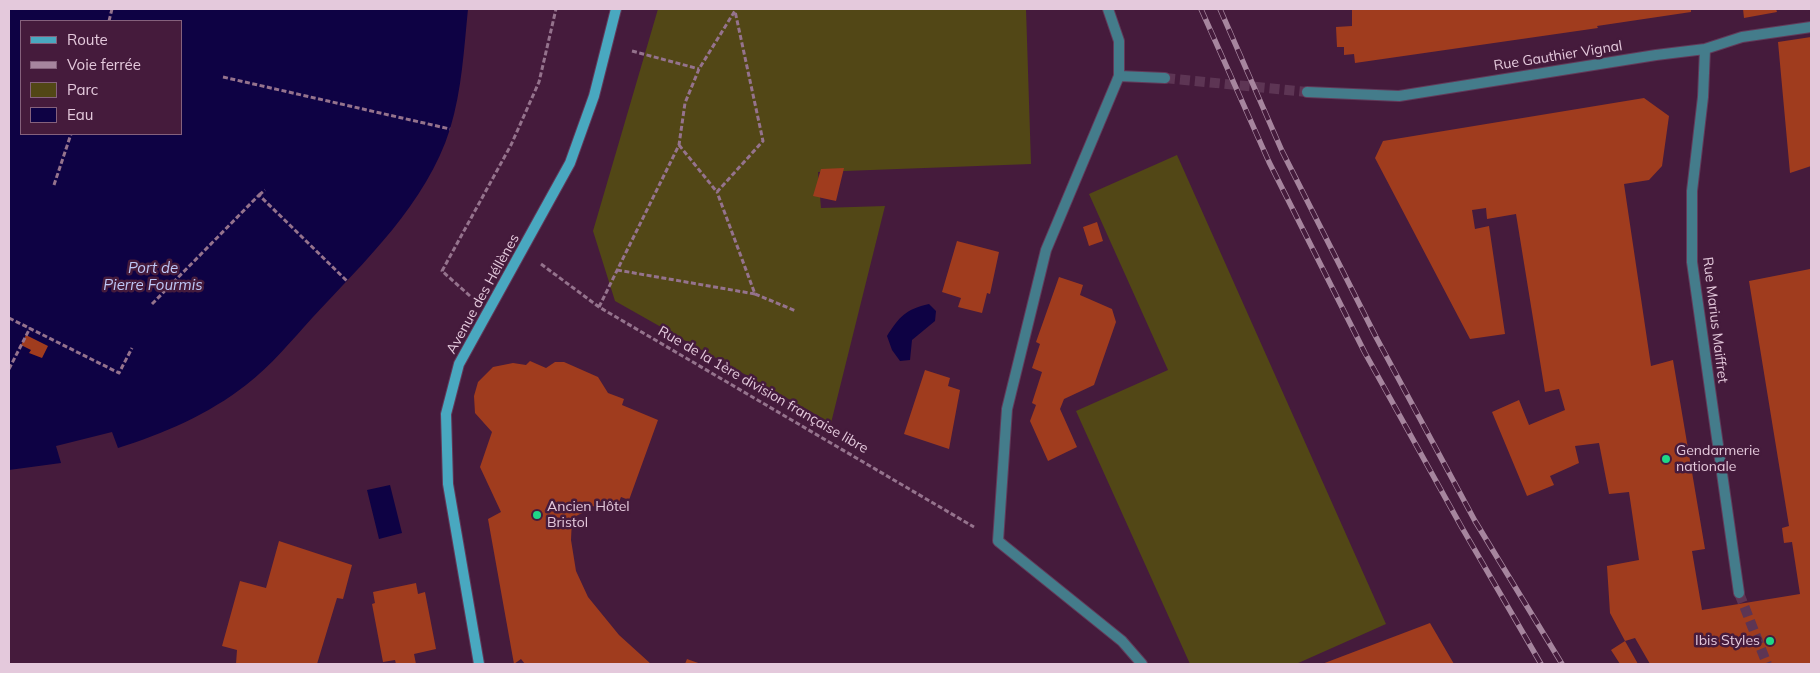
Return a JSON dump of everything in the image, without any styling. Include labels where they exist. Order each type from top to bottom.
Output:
[{"type":"main road","name":"Avenue des Héllènes","points":[[480,664],[448,484],[446,414],[459,364],[570,163],[594,96],[616,9]]},
{"type":"street","points":[[1108,9],[1119,41],[1119,76],[1046,250],[1007,409],[998,541],[1122,641],[1142,664]]},
{"type":"street","name":"Rue Gauthier Vignal","points":[[1307,92],[1399,96],[1705,49],[1742,37],[1811,27]]},
{"type":"street","name":"Rue Marius Maiffret","points":[[1705,49],[1703,97],[1692,191],[1692,262],[1739,593]]},
{"type":"street","points":[[1119,76],[1165,78]]},
{"type":"path","points":[[488,311],[442,271],[511,145],[539,82],[556,9]]},
{"type":"path","points":[[600,307],[616,270],[679,145],[685,104],[699,69],[735,10]]},
{"type":"path","points":[[717,192],[763,140],[735,10]]},
{"type":"path","points":[[632,51],[699,69]]},
{"type":"path","points":[[223,77],[450,129]]},
{"type":"path","points":[[54,185],[71,135]]},
{"type":"path","points":[[679,145],[717,192],[755,294]]},
{"type":"path","points":[[152,304],[264,190]]},
{"type":"path","points":[[259,195],[347,281]]},
{"type":"path","name":"Rue de la 1ère division française libre","points":[[522,250],[600,307],[998,541]]},
{"type":"path","points":[[616,270],[755,294],[796,311]]},
{"type":"path","points":[[9,318],[119,373],[132,348]]},
{"type":"path","points":[[9,369],[30,328]]},
{"type":"green space","points":[[658,9],[1026,9],[1031,164],[818,172],[821,208],[885,206],[831,423],[615,301],[593,231]]},
{"type":"green space","points":[[1177,155],[1386,624],[1296,664],[1190,664],[1076,411],[1168,370],[1089,194]]},
{"type":"water","name":"Port de Pierre Fourmis","points":[[9,9],[468,9],[457,99],[450,129],[440,156],[410,207],[373,253],[273,361],[255,378],[232,395],[201,414],[169,430],[118,448],[112,432],[56,446],[61,463],[9,470]]},
{"type":"water","points":[[929,304],[936,311],[935,321],[912,340],[910,360],[900,361],[892,350],[887,336],[895,324],[909,311]]},
{"type":"water","points":[[390,485],[402,533],[379,539],[367,490]]},
{"type":"building","points":[[1352,9],[1691,9],[1691,12],[1597,26],[1598,28],[1355,63],[1354,54],[1344,55],[1344,47],[1337,47],[1336,27],[1352,26]]},
{"type":"building","points":[[1743,9],[1776,9],[1777,12],[1744,18]]},
{"type":"building","points":[[1811,37],[1811,166],[1790,173],[1778,42]]},
{"type":"building","points":[[1644,98],[1669,116],[1662,166],[1649,180],[1624,184],[1651,366],[1673,360],[1705,549],[1692,551],[1702,610],[1800,594],[1792,542],[1784,543],[1782,528],[1789,526],[1749,281],[1810,269],[1811,664],[1650,664],[1635,638],[1625,641],[1610,613],[1607,566],[1639,560],[1629,492],[1609,494],[1599,443],[1575,446],[1579,463],[1550,476],[1554,485],[1527,496],[1492,412],[1519,400],[1529,425],[1565,410],[1559,389],[1545,392],[1516,214],[1487,219],[1486,208],[1472,210],[1475,229],[1489,226],[1505,334],[1470,339],[1375,158],[1383,141]]},
{"type":"building","points":[[844,168],[836,201],[813,196],[821,169]]},
{"type":"building","points":[[1097,222],[1103,241],[1089,246],[1083,227]]},
{"type":"building","points":[[957,241],[999,252],[990,294],[987,293],[982,313],[958,307],[961,298],[942,292]]},
{"type":"building","points":[[1059,277],[1083,285],[1080,295],[1112,309],[1116,322],[1094,385],[1064,399],[1060,409],[1077,447],[1048,461],[1030,421],[1036,405],[1032,403],[1042,372],[1032,368],[1040,344],[1036,342]]},
{"type":"building","points":[[26,335],[48,346],[42,358],[29,353],[31,350],[21,345]]},
{"type":"building","name":"Ancien Hôtel Bristol","points":[[530,361],[546,368],[555,362],[564,362],[598,377],[608,393],[624,399],[622,405],[658,420],[629,500],[621,497],[617,507],[601,500],[598,507],[592,506],[590,509],[572,518],[571,540],[576,571],[588,597],[619,635],[651,664],[525,664],[521,659],[514,664],[488,519],[501,512],[480,467],[492,432],[475,413],[474,396],[478,382],[493,367],[513,363],[526,365]]},
{"type":"building","points":[[925,370],[950,378],[948,386],[960,390],[949,449],[904,434]]},
{"type":"building","points":[[279,541],[352,565],[343,599],[337,598],[317,664],[236,664],[237,650],[222,646],[240,581],[266,588]]},
{"type":"building","points":[[416,583],[418,594],[425,592],[436,649],[414,654],[416,664],[396,664],[395,660],[383,662],[372,604],[375,603],[373,592]]},
{"type":"building","points":[[1430,623],[1454,664],[1322,664]]},
{"type":"building","points":[[1625,641],[1638,664],[1620,664],[1611,650]]},
{"type":"building","points":[[687,659],[701,664],[685,664]]},
{"type":"tunnel","points":[[1165,78],[1307,92]]},
{"type":"tunnel","points":[[1739,593],[1767,664]]},
{"type":"railway","points":[[1201,9],[1269,162],[1365,353],[1461,526],[1541,664]]},
{"type":"railway","points":[[1220,9],[1282,151],[1376,337],[1475,521],[1562,664]]},
{"type":"place","name":"Gendarmerie nationale","points":[[1666,459]]},
{"type":"place","name":"Ancien Hôtel Bristol","points":[[537,515]]},
{"type":"place","name":"Ibis Styles","points":[[1770,641]]}]
